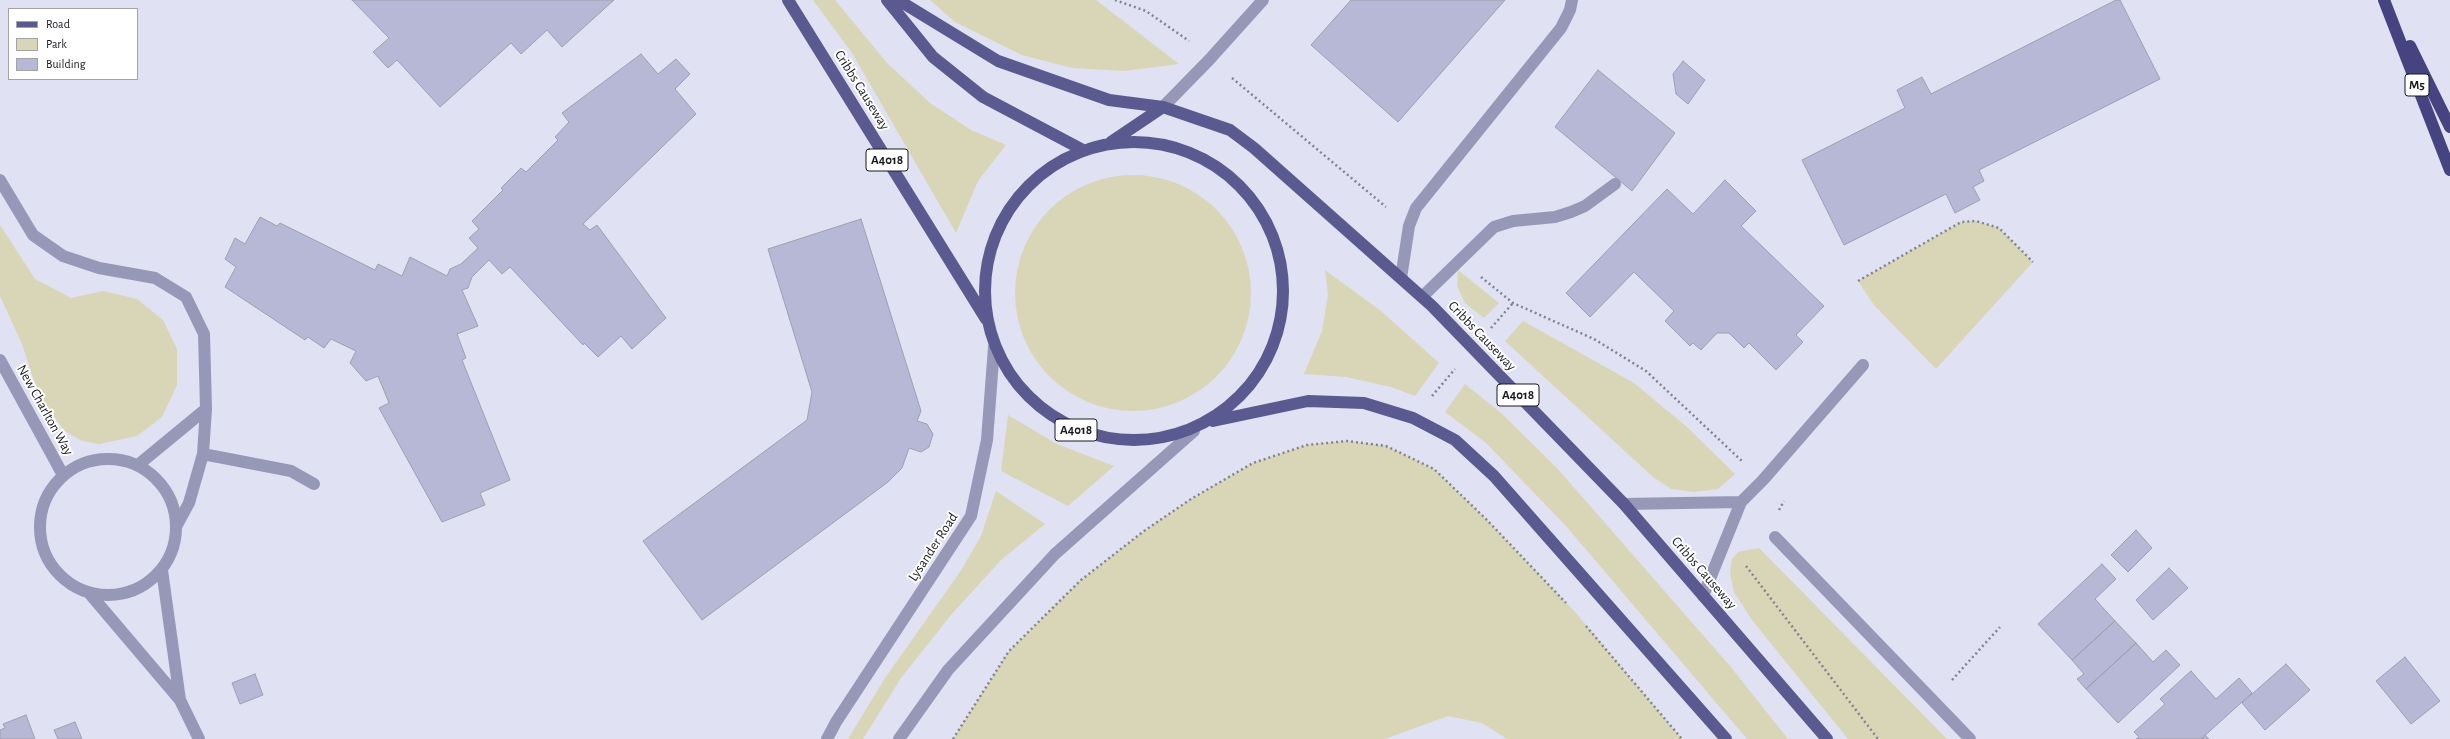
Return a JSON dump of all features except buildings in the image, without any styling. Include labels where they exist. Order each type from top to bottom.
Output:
[{"type":"highway","name":"M5","points":[[2386,0],[2450,127]]},
{"type":"highway","name":"M5","points":[[2386,0],[2450,170]]},
{"type":"main road","name":"Cribbs Causeway","points":[[788,0],[986,320]]},
{"type":"main road","points":[[887,0],[933,57],[983,97],[1083,150]]},
{"type":"main road","name":"A4018","points":[[898,0],[998,61],[1109,100],[1163,107]]},
{"type":"main road","name":"Cribbs Causeway","points":[[1163,107],[1230,130],[1254,148],[1401,278],[1473,349],[1624,504],[1827,739]]},
{"type":"main road","name":"A4018","points":[[1111,142],[1163,107]]},
{"type":"main road","name":"A4018","points":[[1213,421],[1263,370],[1281,325],[1281,256],[1266,218],[1234,178],[1199,155],[1156,142],[1111,142],[1083,150],[1049,167],[1004,217],[985,271],[986,320],[994,347],[1030,401],[1069,428],[1135,443],[1194,431],[1213,421],[1308,401],[1364,403],[1413,418],[1455,440],[1494,476],[1726,739]]},
{"type":"street","points":[[1163,107],[1209,60],[1263,0]]},
{"type":"street","points":[[1401,278],[1409,226],[1416,208],[1561,28],[1570,10],[1572,0]]},
{"type":"street","points":[[0,180],[33,235],[62,256],[99,268],[155,278],[186,297],[204,334],[206,409],[203,454],[189,503],[177,525],[173,549],[162,570],[148,584],[129,593],[110,596],[90,594],[70,585],[55,571],[42,546],[39,532],[41,511],[50,491],[63,475],[80,464],[99,459],[119,459],[138,465],[154,476],[166,490],[173,507],[177,525]]},
{"type":"street","points":[[1422,298],[1490,231],[1500,224],[1555,217],[1571,212],[1585,206],[1615,184]]},
{"type":"street","name":"Lysander Road","points":[[827,739],[836,722],[971,516],[987,440],[994,347]]},
{"type":"street","name":"New Charlton Way","points":[[0,360],[63,475]]},
{"type":"street","points":[[1703,596],[1740,502],[1763,480],[1863,365]]},
{"type":"street","points":[[138,465],[206,409]]},
{"type":"street","points":[[899,739],[948,670],[1055,554],[1194,431]]},
{"type":"street","points":[[203,454],[291,471],[314,484]]},
{"type":"street","points":[[1624,504],[1740,502]]},
{"type":"street","points":[[1775,537],[1970,739]]},
{"type":"street","points":[[162,570],[180,700]]},
{"type":"street","points":[[90,594],[180,700],[199,739]]},
{"type":"path","points":[[1115,0],[1146,11],[1187,40],[1209,60],[1255,96],[1409,226]]},
{"type":"path","points":[[1858,281],[1961,222],[1976,221],[1999,228],[2032,262]]},
{"type":"path","points":[[1406,455],[1413,418],[1513,302],[1460,260]]},
{"type":"path","points":[[953,739],[1009,651],[1081,580],[1144,531],[1191,499],[1253,463],[1307,445],[1347,441],[1386,446],[1434,469],[1486,518],[1569,607]]},
{"type":"path","points":[[1584,624],[1682,739]]},
{"type":"path","points":[[1934,700],[2000,626]]},
{"type":"green space","points":[[813,0],[835,0],[887,63],[930,103],[971,130],[1006,145],[978,181],[956,233],[852,53]]},
{"type":"green space","points":[[930,0],[1096,0],[1179,64],[1124,71],[1072,68],[1022,55],[955,22]]},
{"type":"green space","points":[[1133,175],[1156,177],[1189,189],[1208,202],[1224,218],[1237,237],[1246,259],[1249,270],[1251,293],[1249,316],[1237,349],[1224,368],[1208,384],[1189,397],[1167,406],[1156,409],[1133,411],[1110,409],[1077,397],[1058,384],[1042,368],[1029,349],[1020,327],[1017,316],[1015,293],[1017,270],[1029,237],[1042,218],[1058,202],[1077,189],[1099,180],[1110,177]]},
{"type":"green space","points":[[1976,221],[1999,228],[2033,262],[1936,369],[1874,305],[1858,281],[1961,222]]},
{"type":"green space","points":[[0,225],[35,279],[71,298],[103,291],[137,299],[163,320],[177,349],[177,385],[162,417],[137,436],[99,444],[82,441],[65,431],[40,399],[22,344],[0,296]]},
{"type":"green space","points":[[1325,270],[1381,311],[1439,363],[1415,396],[1391,387],[1346,377],[1304,374],[1322,331],[1328,294]]},
{"type":"green space","points":[[1458,270],[1499,303],[1484,318],[1465,303],[1457,286]]},
{"type":"green space","points":[[1523,321],[1634,383],[1687,427],[1735,474],[1718,489],[1694,492],[1671,489],[1653,477],[1505,341]]},
{"type":"green space","points":[[1465,384],[1501,413],[1557,468],[1730,666],[1788,739],[1747,739],[1566,526],[1486,443],[1445,412]]},
{"type":"green space","points":[[1008,415],[1057,444],[1114,466],[1068,506],[1001,471]]},
{"type":"green space","points":[[1347,441],[1386,446],[1434,469],[1486,519],[1575,612],[1682,739],[1507,739],[1482,723],[1448,716],[1385,739],[953,739],[1009,651],[1081,580],[1144,531],[1191,499],[1253,463],[1307,445]]},
{"type":"green space","points":[[996,491],[1045,524],[1000,561],[951,615],[901,678],[863,739],[848,739],[885,678],[960,572],[981,536]]},
{"type":"green space","points":[[1759,548],[1947,739],[1848,739],[1752,620],[1734,592],[1730,573],[1732,559],[1738,552]]}]
